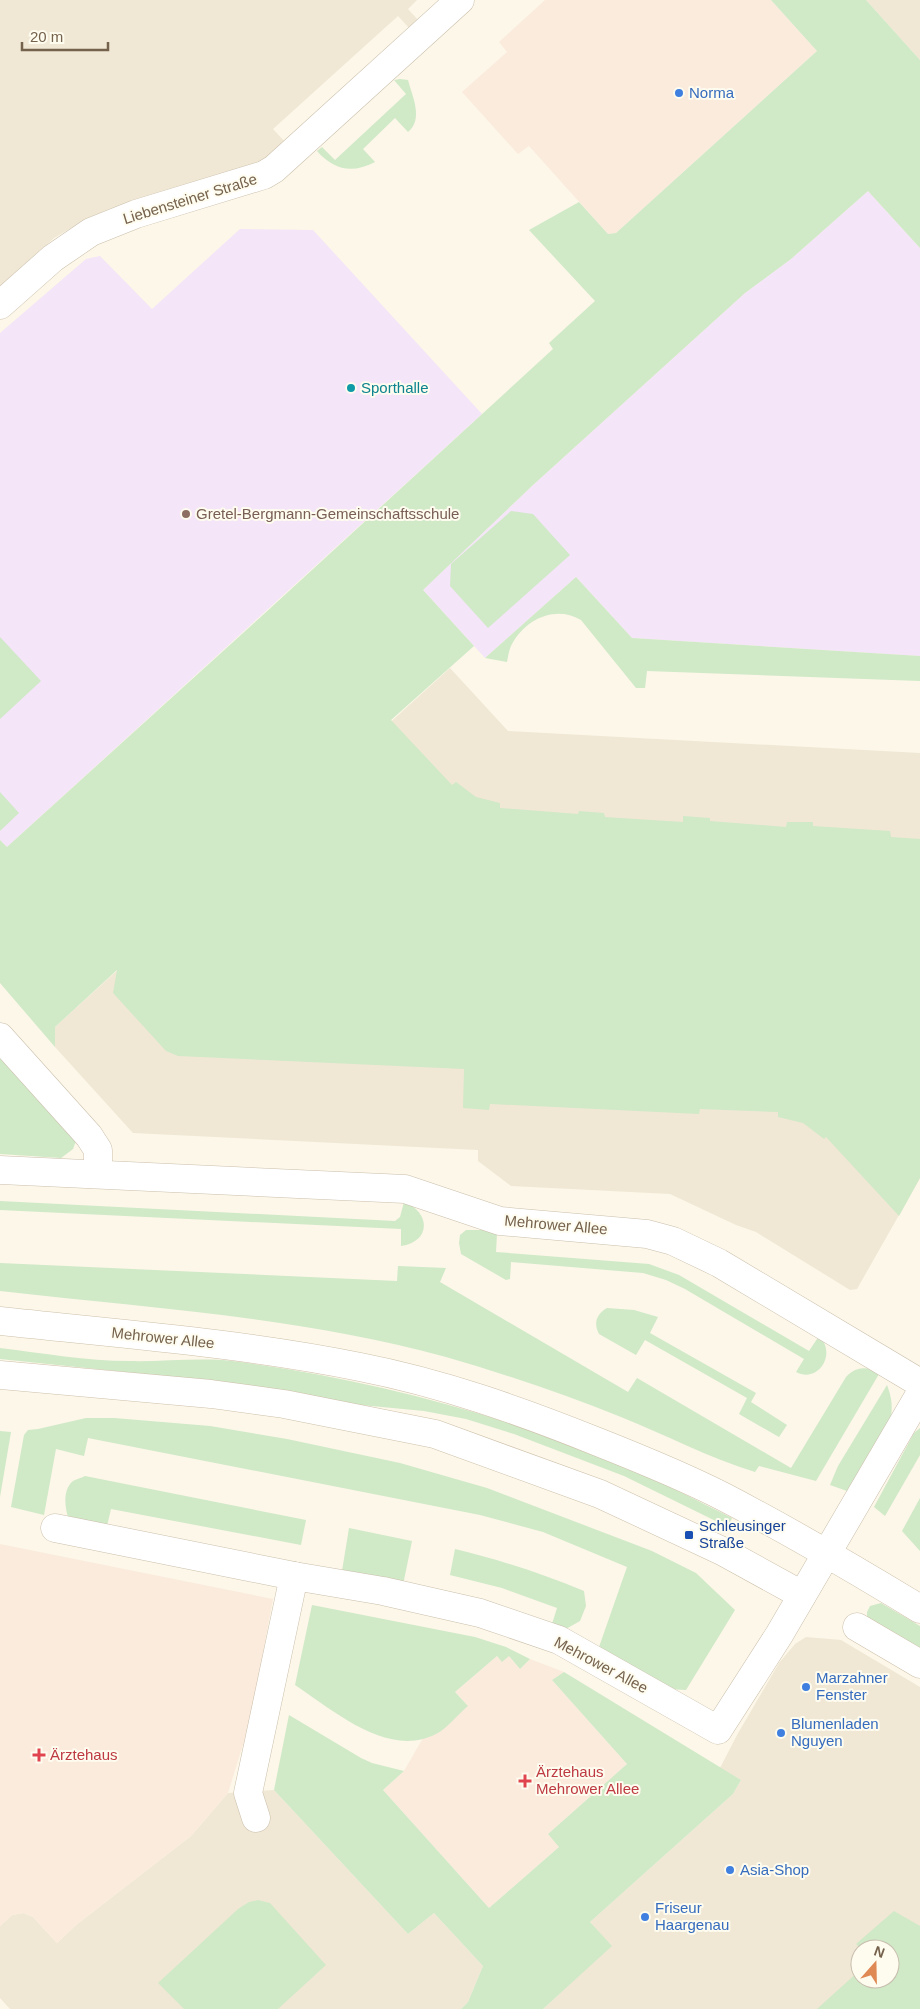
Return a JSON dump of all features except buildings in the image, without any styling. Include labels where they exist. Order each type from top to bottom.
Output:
[{"type":"street","name":"Liebensteiner Straße","points":[[0,305],[53,258],[91,232],[136,214],[264,176],[460,0]]},
{"type":"street","points":[[0,1037],[89,1136],[98,1150],[98,1173]]},
{"type":"street","name":"Mehrower Allee","points":[[0,1170],[98,1173],[405,1189],[500,1221],[647,1234],[673,1241],[719,1263],[920,1383]]},
{"type":"street","name":"Mehrower Allee","points":[[0,1321],[268,1350],[362,1367],[430,1384],[507,1407],[567,1429],[667,1470],[723,1497],[920,1609]]},
{"type":"street","points":[[0,1375],[210,1394],[284,1404],[435,1434],[600,1494],[722,1551],[802,1595]]},
{"type":"street","points":[[826,1554],[920,1394]]},
{"type":"street","name":"Mehrower Allee","points":[[55,1528],[294,1576],[383,1591],[480,1613],[559,1640],[718,1730],[779,1635],[826,1554]]},
{"type":"street","points":[[256,1818],[248,1793],[294,1576]]},
{"type":"street","points":[[857,1627],[920,1664]]},
{"type":"shaded area","points":[[0,0],[417,0],[408,9],[419,21],[411,30],[398,16],[273,129],[286,143],[273,155],[258,163],[109,209],[88,218],[54,238],[0,286]]},
{"type":"shaded area","points":[[545,0],[771,0],[817,51],[616,233],[608,234],[529,146],[518,154],[462,92],[507,52],[499,42]]},
{"type":"shaded area","points":[[866,0],[920,0],[920,60]]},
{"type":"shaded area","name":"Gretel-Bergmann-Gemeinschaftsschule","points":[[868,191],[920,248],[920,656],[632,638],[576,577],[485,658],[423,590],[533,485],[745,293],[791,259]]},
{"type":"shaded area","name":"Gretel-Bergmann-Gemeinschaftsschule","points":[[240,229],[313,230],[482,414],[7,847],[0,840],[0,333],[86,259],[100,256],[152,309]]},
{"type":"shaded area","points":[[450,668],[508,731],[920,753],[920,1178],[857,1289],[850,1290],[756,1232],[736,1225],[670,1194],[511,1186],[478,1161],[478,1150],[133,1133],[55,1047],[55,1027]]},
{"type":"shaded area","points":[[0,1544],[273,1599],[250,1722],[228,1793],[191,1836],[76,1925],[57,1943],[33,1917],[23,1913],[12,1915],[0,1926]]},
{"type":"shaded area","points":[[806,1637],[841,1640],[920,1687],[920,2009],[543,2009],[611,1946],[590,1922],[733,1794],[741,1780],[720,1768],[779,1663],[795,1644]]},
{"type":"shaded area","points":[[497,1656],[509,1656],[520,1669],[530,1659],[564,1672],[552,1680],[627,1764],[548,1834],[560,1846],[489,1908],[383,1790],[404,1771],[423,1738],[437,1733],[467,1705],[455,1692]]},
{"type":"shaded area","points":[[274,1790],[408,1934],[434,1913],[483,1966],[468,2002],[461,2009],[10,2009],[0,1998],[0,1926],[12,1915],[23,1913],[33,1917],[57,1943],[76,1925],[191,1836],[228,1793]]},
{"type":"green space","points":[[771,0],[866,0],[920,60],[920,248],[868,191],[791,259],[745,293],[533,485],[423,590],[474,646],[391,720],[452,785],[456,782],[476,797],[500,803],[500,808],[578,814],[579,811],[604,813],[605,817],[683,822],[683,816],[710,818],[710,821],[786,827],[787,822],[813,822],[813,826],[890,831],[891,837],[920,839],[920,1178],[899,1216],[826,1137],[824,1139],[803,1123],[778,1117],[778,1112],[700,1109],[699,1114],[490,1104],[489,1110],[463,1108],[464,1069],[178,1056],[166,1051],[113,993],[117,970],[55,1027],[55,1047],[0,983],[0,840],[7,847],[553,349],[549,343],[595,301],[529,230],[579,202],[608,234],[616,233],[817,51]]},
{"type":"green space","points":[[394,80],[408,80],[416,107],[415,121],[413,127],[408,132],[395,118],[363,149],[375,162],[359,168],[344,168],[330,162],[317,151],[322,147],[335,160],[406,94]]},
{"type":"green space","points":[[511,511],[533,514],[570,555],[488,628],[450,586],[451,564]]},
{"type":"green space","points":[[576,577],[632,638],[920,656],[920,681],[647,671],[645,688],[636,688],[581,620],[561,614],[551,614],[542,617],[533,621],[525,628],[512,644],[507,662],[485,658]]},
{"type":"green space","points":[[0,637],[41,681],[0,719]]},
{"type":"green space","points":[[0,792],[19,813],[0,831]]},
{"type":"green space","points":[[0,1053],[77,1138],[73,1149],[61,1158],[0,1154]]},
{"type":"green space","points":[[0,1201],[395,1221],[400,1217],[404,1202],[419,1213],[423,1219],[424,1226],[418,1239],[401,1246],[401,1229],[0,1210]]},
{"type":"green space","points":[[466,1230],[485,1230],[497,1234],[496,1252],[649,1264],[679,1275],[809,1351],[819,1336],[824,1343],[826,1358],[823,1365],[812,1374],[804,1375],[796,1372],[804,1359],[685,1289],[666,1280],[643,1273],[511,1262],[510,1279],[506,1280],[461,1254],[460,1235]]},
{"type":"green space","points":[[0,1263],[397,1281],[398,1266],[446,1268],[440,1282],[628,1392],[637,1378],[791,1468],[846,1377],[850,1373],[862,1368],[879,1374],[816,1481],[759,1466],[755,1472],[721,1460],[621,1417],[556,1392],[446,1357],[391,1343],[336,1332],[224,1315],[0,1291]]},
{"type":"green space","points":[[607,1308],[634,1310],[658,1317],[650,1333],[756,1393],[751,1402],[787,1425],[779,1437],[739,1414],[747,1398],[645,1340],[636,1355],[599,1334],[596,1322],[601,1313]]},
{"type":"green space","points":[[0,1348],[113,1361],[207,1359],[232,1361],[334,1378],[384,1389],[484,1415],[533,1431],[642,1474],[732,1518],[728,1527],[624,1476],[514,1434],[466,1419],[424,1411],[361,1405],[231,1383],[0,1359]]},
{"type":"green space","points":[[887,1385],[892,1403],[890,1422],[847,1491],[830,1485],[838,1466]]},
{"type":"green space","points":[[86,1418],[114,1418],[210,1426],[287,1439],[400,1463],[487,1488],[652,1551],[696,1573],[735,1610],[686,1690],[668,1689],[599,1647],[627,1567],[543,1532],[480,1515],[88,1438],[84,1456],[56,1449],[44,1515],[11,1507],[24,1435],[28,1430]]},
{"type":"green space","points":[[920,1428],[920,1455],[885,1516],[874,1507],[914,1433]]},
{"type":"green space","points":[[0,1431],[11,1432],[0,1497]]},
{"type":"green space","points":[[85,1476],[306,1520],[301,1545],[111,1509],[107,1526],[69,1520],[66,1511],[67,1489],[73,1481]]},
{"type":"green space","points":[[920,1498],[920,1551],[902,1531]]},
{"type":"green space","points":[[349,1528],[412,1541],[403,1585],[342,1571]]},
{"type":"green space","points":[[455,1549],[520,1567],[584,1591],[586,1606],[580,1621],[564,1630],[552,1624],[557,1608],[502,1588],[450,1575]]},
{"type":"green space","points":[[881,1603],[920,1626],[920,1652],[867,1618],[870,1606]]},
{"type":"green space","points":[[312,1605],[475,1637],[506,1647],[530,1659],[520,1669],[509,1656],[502,1662],[497,1656],[455,1692],[468,1706],[436,1734],[418,1740],[399,1740],[380,1736],[344,1718],[295,1685]]},
{"type":"green space","points":[[564,1672],[741,1780],[733,1794],[590,1922],[612,1946],[543,2009],[461,2009],[468,2002],[483,1966],[434,1913],[408,1934],[274,1790],[289,1715],[361,1758],[372,1763],[404,1771],[383,1790],[489,1908],[559,1847],[548,1834],[627,1764],[552,1680]]},
{"type":"green space","points":[[258,1900],[270,1903],[326,1965],[278,2009],[184,2009],[158,1983],[238,1909],[249,1902]]},
{"type":"green space","points":[[894,1911],[920,1926],[920,2009],[817,2009],[850,1979],[850,1989],[900,1989],[900,1939],[862,1939]]},
{"type":"place","name":"Norma","points":[[679,93]]},
{"type":"place","name":"Sporthalle","points":[[351,388]]},
{"type":"place","name":"Gretel-Bergmann-Gemeinschaftsschule","points":[[186,514]]},
{"type":"place","name":"Schleusinger Straße","points":[[689,1535]]},
{"type":"place","name":"Marzahner Fenster","points":[[806,1687]]},
{"type":"place","name":"Blumenladen Nguyen","points":[[781,1733]]},
{"type":"place","name":"Ärztehaus","points":[[39,1755]]},
{"type":"place","name":"Ärztehaus Mehrower Allee","points":[[525,1781]]},
{"type":"place","name":"Asia-Shop","points":[[730,1870]]},
{"type":"place","name":"Friseur Haargenau","points":[[645,1917]]}]
